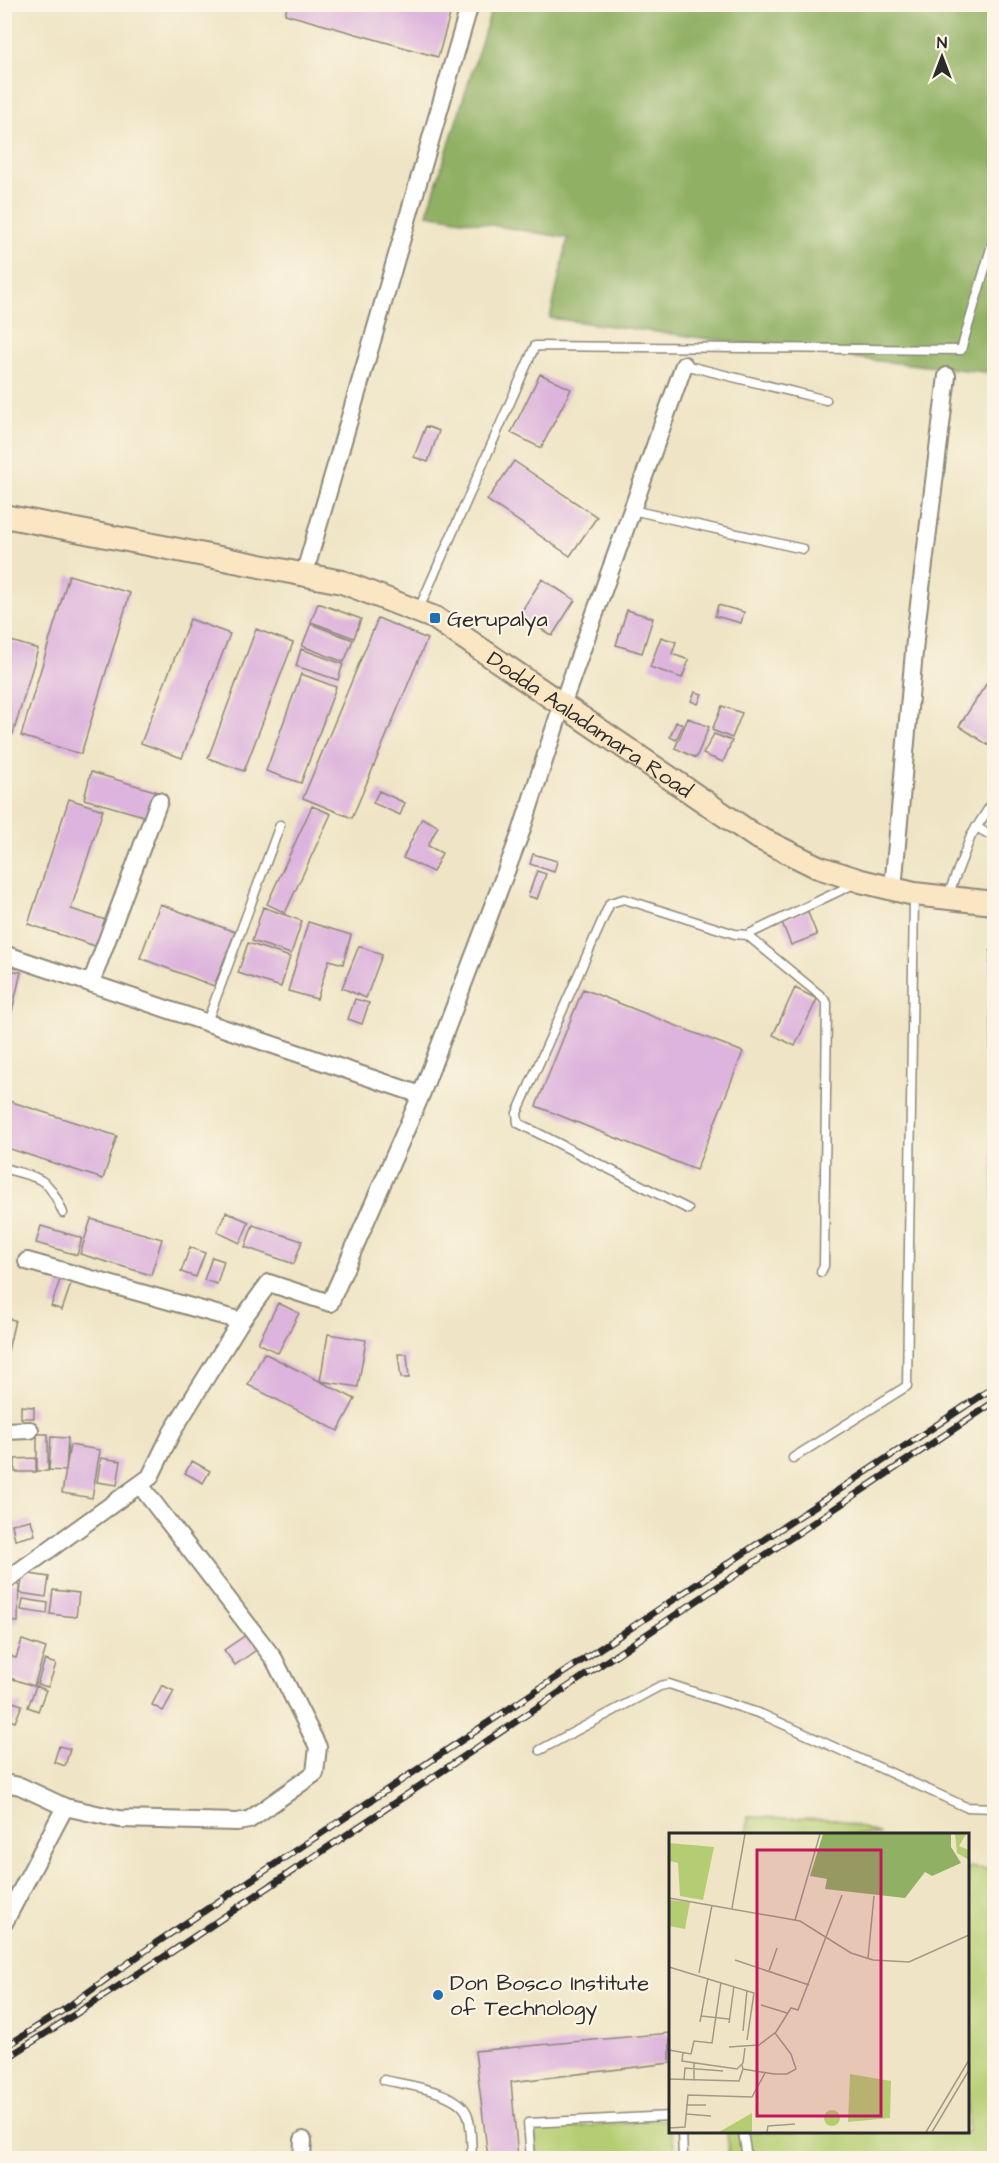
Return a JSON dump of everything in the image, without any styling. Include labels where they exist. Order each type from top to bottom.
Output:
[{"type":"main road","name":"Dodda Aaladamara Road","points":[[4,516],[342,582],[418,611],[435,618],[755,836],[818,867],[861,881],[904,892],[994,903]]},
{"type":"street","points":[[304,575],[470,4]]},
{"type":"street","points":[[4,1582],[150,1477],[172,1432],[241,1321],[269,1283],[330,1303],[421,1095],[521,832],[562,705],[684,366]]},
{"type":"street","points":[[904,892],[916,629],[947,376]]},
{"type":"street","points":[[92,983],[159,801]]},
{"type":"street","points":[[4,954],[421,1095]]},
{"type":"street","points":[[27,1261],[241,1321]]},
{"type":"street","points":[[4,1431],[30,1430]]},
{"type":"street","points":[[4,1783],[20,1786],[64,1807],[133,1821],[243,1822],[313,1775],[316,1770],[318,1747],[274,1659],[140,1485]]},
{"type":"street","points":[[4,1923],[64,1807]]},
{"type":"street","points":[[302,2158],[303,2140]]},
{"type":"lane","points":[[418,611],[535,346],[961,350],[994,238]]},
{"type":"lane","points":[[684,366],[826,400]]},
{"type":"lane","points":[[632,510],[803,549]]},
{"type":"lane","points":[[947,898],[976,827],[994,800]]},
{"type":"lane","points":[[207,1022],[280,825]]},
{"type":"lane","points":[[976,827],[994,837]]},
{"type":"lane","points":[[688,1209],[520,1126],[517,1113],[613,900],[624,898],[735,934],[747,935],[861,881]]},
{"type":"lane","points":[[793,1458],[903,1391],[907,1386],[904,892]]},
{"type":"lane","points":[[747,935],[827,1003],[824,1266],[821,1272]]},
{"type":"lane","points":[[4,1168],[35,1178],[52,1187],[63,1213]]},
{"type":"lane","points":[[540,1750],[660,1686],[669,1684],[761,1713],[966,1807],[994,1808]]},
{"type":"lane","points":[[384,2080],[443,2094],[458,2103],[468,2114],[472,2158]]},
{"type":"lane","points":[[531,2158],[528,2123],[669,2116]]},
{"type":"lane","points":[[682,2133],[683,2158]]},
{"type":"lane","points":[[743,2133],[747,2158]]},
{"type":"green space","points":[[493,5],[994,5],[994,373],[879,361],[550,318],[568,238],[427,214]]},
{"type":"green space","points":[[748,1817],[837,1819],[877,1833],[747,1833]]},
{"type":"green space","points":[[969,1867],[994,1870],[994,2158],[729,2158],[727,2133],[969,2133]]},
{"type":"green space","points":[[669,2119],[669,2133],[672,2133],[676,2158],[537,2158],[535,2131]]},
{"type":"building","points":[[288,4],[453,4],[438,57],[285,14]]},
{"type":"building","points":[[540,374],[571,389],[541,448],[511,433]]},
{"type":"building","points":[[426,426],[439,431],[428,462],[414,457]]},
{"type":"building","points":[[514,461],[597,517],[570,556],[487,500]]},
{"type":"building","points":[[69,575],[130,593],[81,754],[21,736]]},
{"type":"building","points":[[542,579],[575,600],[552,636],[519,615]]},
{"type":"building","points":[[318,603],[361,619],[354,638],[311,622]]},
{"type":"building","points":[[718,605],[744,612],[741,623],[715,616]]},
{"type":"building","points":[[627,610],[653,618],[642,653],[616,645]]},
{"type":"building","points":[[378,618],[427,639],[352,818],[303,798]]},
{"type":"building","points":[[190,619],[230,634],[182,758],[141,743]]},
{"type":"building","points":[[311,624],[353,640],[344,662],[302,646]]},
{"type":"building","points":[[256,629],[293,643],[244,771],[208,758]]},
{"type":"building","points":[[661,637],[676,642],[672,654],[689,660],[682,678],[650,667]]},
{"type":"building","points":[[4,639],[38,649],[13,734],[4,731]]},
{"type":"building","points":[[301,649],[343,664],[338,680],[296,666]]},
{"type":"building","points":[[994,672],[994,749],[959,726]]},
{"type":"building","points":[[301,674],[336,687],[301,783],[266,771]]},
{"type":"building","points":[[695,692],[702,694],[698,704],[691,701]]},
{"type":"building","points":[[722,706],[742,713],[732,738],[712,730]]},
{"type":"building","points":[[688,718],[709,727],[696,758],[675,748]]},
{"type":"building","points":[[676,722],[683,725],[676,740],[670,737]]},
{"type":"building","points":[[714,734],[732,741],[723,762],[703,754]]},
{"type":"building","points":[[91,772],[158,792],[151,818],[84,799]]},
{"type":"building","points":[[379,791],[405,803],[400,815],[373,803]]},
{"type":"building","points":[[69,799],[103,810],[71,909],[109,921],[101,948],[28,924]]},
{"type":"building","points":[[312,806],[331,814],[285,913],[267,904]]},
{"type":"building","points":[[422,818],[438,826],[428,846],[442,853],[433,872],[403,858]]},
{"type":"building","points":[[533,854],[557,861],[554,872],[530,864]]},
{"type":"building","points":[[537,871],[546,874],[537,899],[528,896]]},
{"type":"building","points":[[160,904],[235,932],[214,986],[140,958]]},
{"type":"building","points":[[263,907],[302,921],[291,954],[252,941]]},
{"type":"building","points":[[807,910],[817,935],[791,945],[781,920]]},
{"type":"building","points":[[308,922],[351,935],[343,964],[329,960],[317,999],[288,991]]},
{"type":"building","points":[[248,943],[290,957],[281,987],[238,973]]},
{"type":"building","points":[[359,946],[382,955],[366,998],[342,988]]},
{"type":"building","points":[[990,950],[994,950],[994,1127],[990,1127]]},
{"type":"building","points":[[4,969],[21,972],[5,1042],[4,1042]]},
{"type":"building","points":[[795,988],[817,999],[795,1046],[773,1035]]},
{"type":"building","points":[[583,989],[743,1052],[696,1170],[536,1106]]},
{"type":"building","points":[[355,999],[369,1003],[362,1024],[348,1019]]},
{"type":"building","points":[[9,1101],[117,1136],[103,1179],[4,1147],[4,1116]]},
{"type":"building","points":[[994,1150],[994,1217],[993,1217],[991,1151]]},
{"type":"building","points":[[226,1212],[249,1222],[240,1243],[217,1232]]},
{"type":"building","points":[[91,1219],[162,1239],[151,1275],[80,1254]]},
{"type":"building","points":[[253,1225],[302,1241],[294,1264],[245,1247]]},
{"type":"building","points":[[41,1226],[82,1238],[77,1255],[36,1243]]},
{"type":"building","points":[[190,1247],[205,1253],[196,1277],[181,1272]]},
{"type":"building","points":[[212,1257],[224,1261],[217,1284],[204,1280]]},
{"type":"building","points":[[62,1274],[73,1278],[62,1310],[51,1306]]},
{"type":"building","points":[[278,1303],[299,1313],[278,1353],[258,1343]]},
{"type":"building","points":[[4,1318],[15,1320],[5,1364],[4,1364]]},
{"type":"building","points":[[328,1334],[366,1340],[358,1387],[320,1381]]},
{"type":"building","points":[[264,1353],[355,1399],[338,1431],[248,1385]]},
{"type":"building","points":[[398,1354],[407,1354],[409,1378],[401,1378]]},
{"type":"building","points":[[21,1406],[34,1407],[34,1418],[21,1418]]},
{"type":"building","points":[[37,1434],[48,1434],[48,1471],[37,1471]]},
{"type":"building","points":[[51,1437],[68,1438],[66,1471],[49,1470]]},
{"type":"building","points":[[70,1445],[100,1450],[92,1498],[62,1493]]},
{"type":"building","points":[[36,1458],[36,1472],[15,1472],[15,1459]]},
{"type":"building","points":[[101,1458],[121,1461],[117,1485],[97,1482]]},
{"type":"building","points":[[192,1461],[210,1471],[203,1483],[185,1473]]},
{"type":"building","points":[[31,1520],[35,1535],[15,1540],[12,1524]]},
{"type":"building","points":[[23,1573],[49,1577],[46,1597],[20,1593]]},
{"type":"building","points":[[4,1583],[19,1584],[18,1622],[4,1621]]},
{"type":"building","points":[[53,1590],[79,1593],[76,1617],[50,1614]]},
{"type":"building","points":[[23,1599],[48,1603],[47,1614],[21,1610]]},
{"type":"building","points":[[252,1631],[262,1646],[235,1665],[224,1650]]},
{"type":"building","points":[[22,1640],[46,1648],[34,1686],[4,1676],[10,1656],[16,1658]]},
{"type":"building","points":[[45,1660],[56,1664],[48,1687],[37,1684]]},
{"type":"building","points":[[162,1685],[174,1691],[163,1711],[152,1705]]},
{"type":"building","points":[[36,1686],[46,1690],[38,1711],[28,1707]]},
{"type":"building","points":[[13,1702],[22,1705],[15,1722],[7,1719]]},
{"type":"building","points":[[59,1746],[70,1749],[65,1766],[54,1762]]},
{"type":"building","points":[[669,2033],[669,2063],[511,2082],[518,2158],[488,2158],[475,2051]]},
{"type":"railway","points":[[4,2048],[65,2009],[156,1943],[994,1387]]},
{"type":"railway","points":[[4,2060],[164,1957],[994,1402]]},
{"type":"place","name":"Gerupalya","points":[[435,618]]},
{"type":"place","name":"Don Bosco Institute of Technology","points":[[438,1995]]}]
